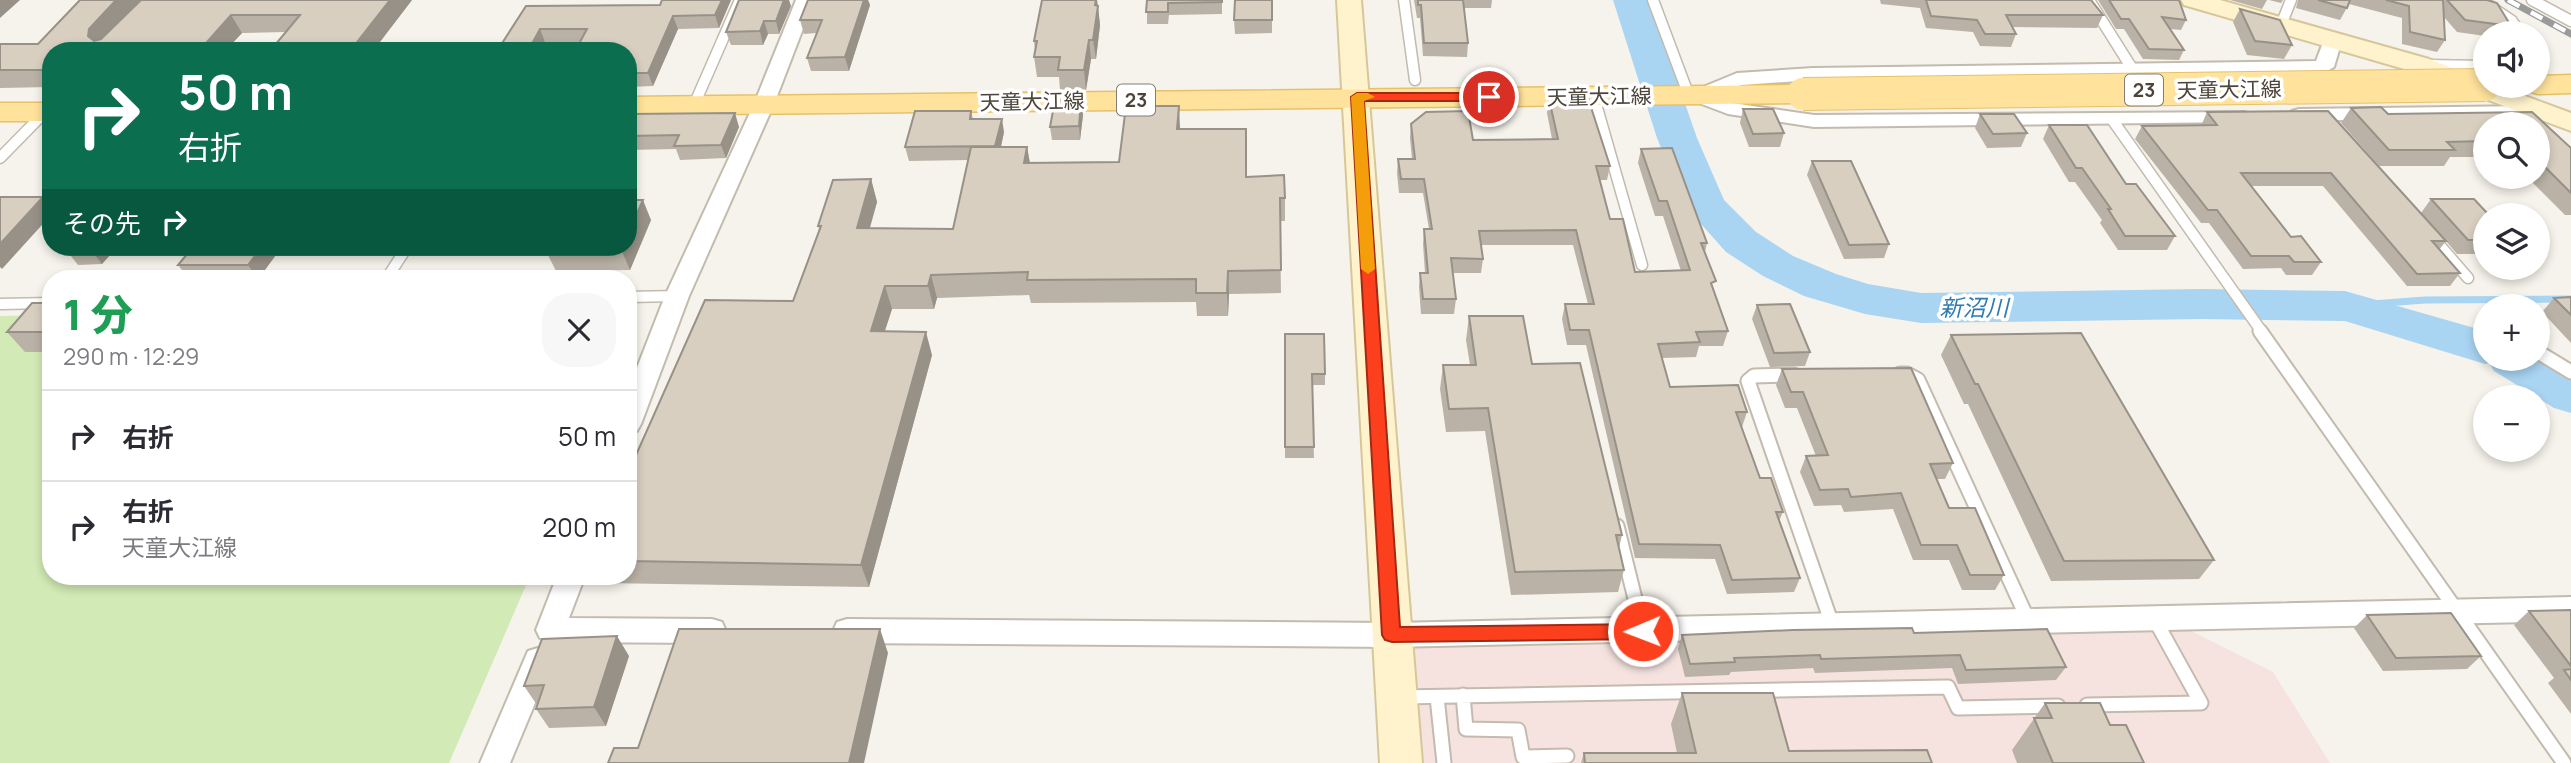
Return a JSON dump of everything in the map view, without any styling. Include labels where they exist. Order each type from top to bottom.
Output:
[{"type":"main road","points":[[2550,94],[2571,84]]},
{"type":"main road","name":"天童大江線","points":[[637,106],[2473,85]]},
{"type":"main road","points":[[0,112],[42,110]]},
{"type":"street","points":[[637,400],[677,296],[764,104],[805,0]]},
{"type":"street","points":[[1349,0],[1401,763]]},
{"type":"street","points":[[2193,0],[2473,79]]},
{"type":"street","points":[[1689,96],[1737,79],[1813,74],[2324,67],[2333,40]]},
{"type":"street","points":[[1689,96],[1728,108],[1814,121],[2256,115]]},
{"type":"street","points":[[2283,115],[2327,119],[2542,98],[2571,123]]},
{"type":"street","points":[[495,763],[568,585]]},
{"type":"street","points":[[826,631],[1392,635],[2571,609]]},
{"type":"street","points":[[550,630],[743,631]]},
{"type":"lane","points":[[694,105],[740,0]]},
{"type":"lane","points":[[1404,0],[1415,80]]},
{"type":"lane","points":[[1653,0],[1689,96]]},
{"type":"lane","points":[[2089,0],[2133,70]]},
{"type":"lane","points":[[2281,25],[2291,0]]},
{"type":"lane","points":[[2481,0],[2511,21]]},
{"type":"lane","points":[[2532,0],[2571,22]]},
{"type":"lane","points":[[2420,65],[2473,66]]},
{"type":"lane","points":[[1594,97],[1642,265]]},
{"type":"lane","points":[[0,158],[42,117]]},
{"type":"lane","points":[[2110,118],[2564,763]]},
{"type":"lane","points":[[2423,226],[2468,278]]},
{"type":"lane","points":[[637,297],[677,296]]},
{"type":"lane","points":[[0,303],[42,303]]},
{"type":"lane","points":[[2550,359],[2571,372]]},
{"type":"lane","points":[[1879,374],[1907,374],[1918,380],[2029,622]]},
{"type":"lane","points":[[1810,375],[1754,376],[1748,382],[1833,627]]},
{"type":"lane","points":[[1613,509],[1643,631]]},
{"type":"lane","points":[[1397,697],[1948,687],[1958,708],[2201,703],[2155,620]]},
{"type":"lane","points":[[1463,695],[1466,729],[1518,730],[1523,757],[1567,756]]},
{"type":"lane","points":[[1437,697],[1444,763]]},
{"type":"shaded area","points":[[2189,630],[2273,672],[2330,763],[1403,763],[1393,645]]},
{"type":"green space","points":[[42,315],[42,585],[526,585],[449,763],[0,763],[0,316]]},
{"type":"building","points":[[80,0],[116,0],[89,29],[88,36],[94,41],[101,39],[141,0],[390,0],[357,42],[278,42],[300,15],[231,15],[207,42],[42,42],[42,70],[0,70],[0,44],[38,44]]},
{"type":"building","points":[[662,0],[722,0],[715,15],[673,16],[648,73],[637,73],[637,42],[580,42],[587,29],[540,29],[533,42],[503,42],[526,6],[660,5]]},
{"type":"building","points":[[739,0],[784,0],[776,21],[764,21],[760,31],[726,32]]},
{"type":"building","points":[[808,0],[864,0],[845,57],[807,58],[822,20],[800,20]]},
{"type":"building","points":[[1042,0],[1096,0],[1095,5],[1098,6],[1093,40],[1089,40],[1084,70],[1058,70],[1060,57],[1034,57],[1037,41],[1034,41]]},
{"type":"building","points":[[1147,0],[1222,2],[1168,3],[1168,12],[1146,12]]},
{"type":"building","points":[[1235,0],[1272,0],[1272,20],[1234,20]]},
{"type":"building","points":[[1418,0],[1463,0],[1468,43],[1424,43],[1421,5],[1418,5]]},
{"type":"building","points":[[1926,0],[2091,0],[2103,15],[2006,15],[2016,34],[1985,34],[1977,20],[1931,16]]},
{"type":"building","points":[[2109,0],[2179,0],[2186,20],[2162,17],[2184,50],[2149,49],[2129,19],[2121,19]]},
{"type":"building","points":[[2318,0],[2350,0],[2347,8]]},
{"type":"building","points":[[2386,0],[2443,0],[2445,40],[2410,32],[2409,6]]},
{"type":"building","points":[[2447,0],[2487,0],[2497,3],[2508,21],[2473,21],[2465,20]]},
{"type":"building","points":[[2240,9],[2280,20],[2292,45],[2255,41]]},
{"type":"building","points":[[1588,98],[1610,166],[1596,166],[1610,219],[1623,219],[1635,272],[1690,270],[1667,201],[1659,201],[1641,149],[1672,148],[1707,243],[1701,243],[1716,281],[1711,283],[1728,331],[1696,332],[1700,342],[1658,344],[1670,387],[1738,385],[1747,412],[1736,412],[1760,478],[1771,478],[1783,512],[1776,512],[1800,578],[1732,580],[1720,545],[1639,544],[1589,330],[1570,330],[1565,304],[1594,304],[1576,230],[1479,231],[1483,259],[1451,258],[1456,299],[1423,299],[1420,273],[1428,273],[1424,229],[1432,229],[1424,179],[1401,179],[1398,159],[1415,159],[1411,124],[1426,112],[1468,111],[1473,140],[1558,139],[1549,99]]},
{"type":"building","points":[[1055,100],[1081,101],[1079,126],[1050,127]]},
{"type":"building","points":[[1126,106],[1179,106],[1177,129],[1246,129],[1246,177],[1284,175],[1285,198],[1280,198],[1281,270],[1228,271],[1227,293],[1196,293],[1196,279],[1027,280],[1028,272],[931,275],[928,286],[885,286],[871,331],[926,332],[861,565],[637,561],[637,453],[705,300],[793,301],[821,226],[818,226],[833,180],[871,179],[857,228],[953,229],[971,147],[1027,147],[1024,163],[1119,162]]},
{"type":"building","points":[[2381,107],[2388,114],[2473,113],[2473,141],[2447,142],[2455,150],[2389,150],[2351,108]]},
{"type":"building","points":[[1743,109],[1773,109],[1784,133],[1753,134]]},
{"type":"building","points":[[915,111],[971,111],[970,119],[1002,119],[995,146],[905,147]]},
{"type":"building","points":[[2328,111],[2446,241],[2432,241],[2460,273],[2417,274],[2331,173],[2241,173],[2291,237],[2301,236],[2321,262],[2294,262],[2289,256],[2251,256],[2217,210],[2208,210],[2142,126],[2217,125],[2207,112]]},
{"type":"building","points":[[735,113],[721,145],[674,146],[679,135],[637,136],[637,114]]},
{"type":"building","points":[[1980,114],[2014,114],[2027,133],[1993,134]]},
{"type":"building","points":[[2049,125],[2087,125],[2126,184],[2136,184],[2175,236],[2125,236],[2108,209],[2111,209],[2082,168],[2076,168]]},
{"type":"building","points":[[2550,129],[2571,148],[2571,193],[2550,172]]},
{"type":"building","points":[[1812,161],[1851,161],[1889,244],[1849,245]]},
{"type":"building","points":[[0,197],[42,197],[42,198],[0,244]]},
{"type":"building","points":[[2431,199],[2474,199],[2478,203],[2473,203],[2473,240],[2468,240]]},
{"type":"building","points":[[637,200],[643,200],[637,213]]},
{"type":"building","points":[[186,256],[255,256],[248,265],[178,265]]},
{"type":"building","points":[[2571,297],[2571,315],[2554,298]]},
{"type":"building","points":[[32,303],[42,303],[42,332],[7,332]]},
{"type":"building","points":[[1790,304],[1810,352],[1774,353],[1757,305]]},
{"type":"building","points":[[1469,316],[1523,316],[1532,364],[1580,363],[1622,535],[1616,535],[1624,570],[1515,572],[1488,408],[1449,409],[1443,365],[1476,365]]},
{"type":"building","points":[[2081,333],[2214,560],[2064,561],[1978,384],[1975,384],[1951,335]]},
{"type":"building","points":[[1285,334],[1324,334],[1325,374],[1312,374],[1314,447],[1285,447]]},
{"type":"building","points":[[1911,368],[1953,463],[1930,464],[1949,508],[1975,508],[2004,575],[1970,575],[1957,545],[1921,545],[1901,493],[1851,497],[1848,489],[1820,490],[1806,456],[1828,455],[1803,392],[1791,392],[1782,369]]},
{"type":"building","points":[[2571,610],[2571,666],[2529,611]]},
{"type":"building","points":[[2451,613],[2481,656],[2396,658],[2367,615]]},
{"type":"building","points":[[1912,628],[1914,633],[2047,629],[2066,667],[1966,670],[1960,655],[1821,659],[1820,655],[1734,658],[1735,662],[1690,664],[1682,635],[1793,630]]},
{"type":"building","points":[[679,629],[880,629],[849,763],[608,763],[614,748],[638,748]]},
{"type":"building","points":[[617,636],[594,707],[536,709],[544,685],[524,686],[542,639]]},
{"type":"building","points":[[2571,669],[2571,680],[2564,670]]},
{"type":"building","points":[[1682,693],[1773,693],[1789,751],[1927,750],[1932,763],[1585,763],[1584,753],[1696,753]]},
{"type":"building","points":[[2045,703],[2100,703],[2110,725],[2126,725],[2144,763],[2053,763],[2034,718],[2052,718]]},
{"type":"waterway","name":"新沼川","points":[[1631,0],[1677,138],[1706,206],[1741,242],[1778,266],[1820,285],[1865,299],[1921,308],[2201,304],[2345,306],[2473,344]]},
{"type":"waterway","points":[[2345,306],[2425,300],[2571,299]]},
{"type":"waterway","name":"新沼川","points":[[2530,371],[2571,396]]},
{"type":"railway","points":[[2508,0],[2571,34]]},
{"type":"slow traffic","points":[[1368,97],[1357,97],[1368,269]]},
{"type":"route","points":[[1489,97],[1357,97],[1392,635],[1643,631]]}]
